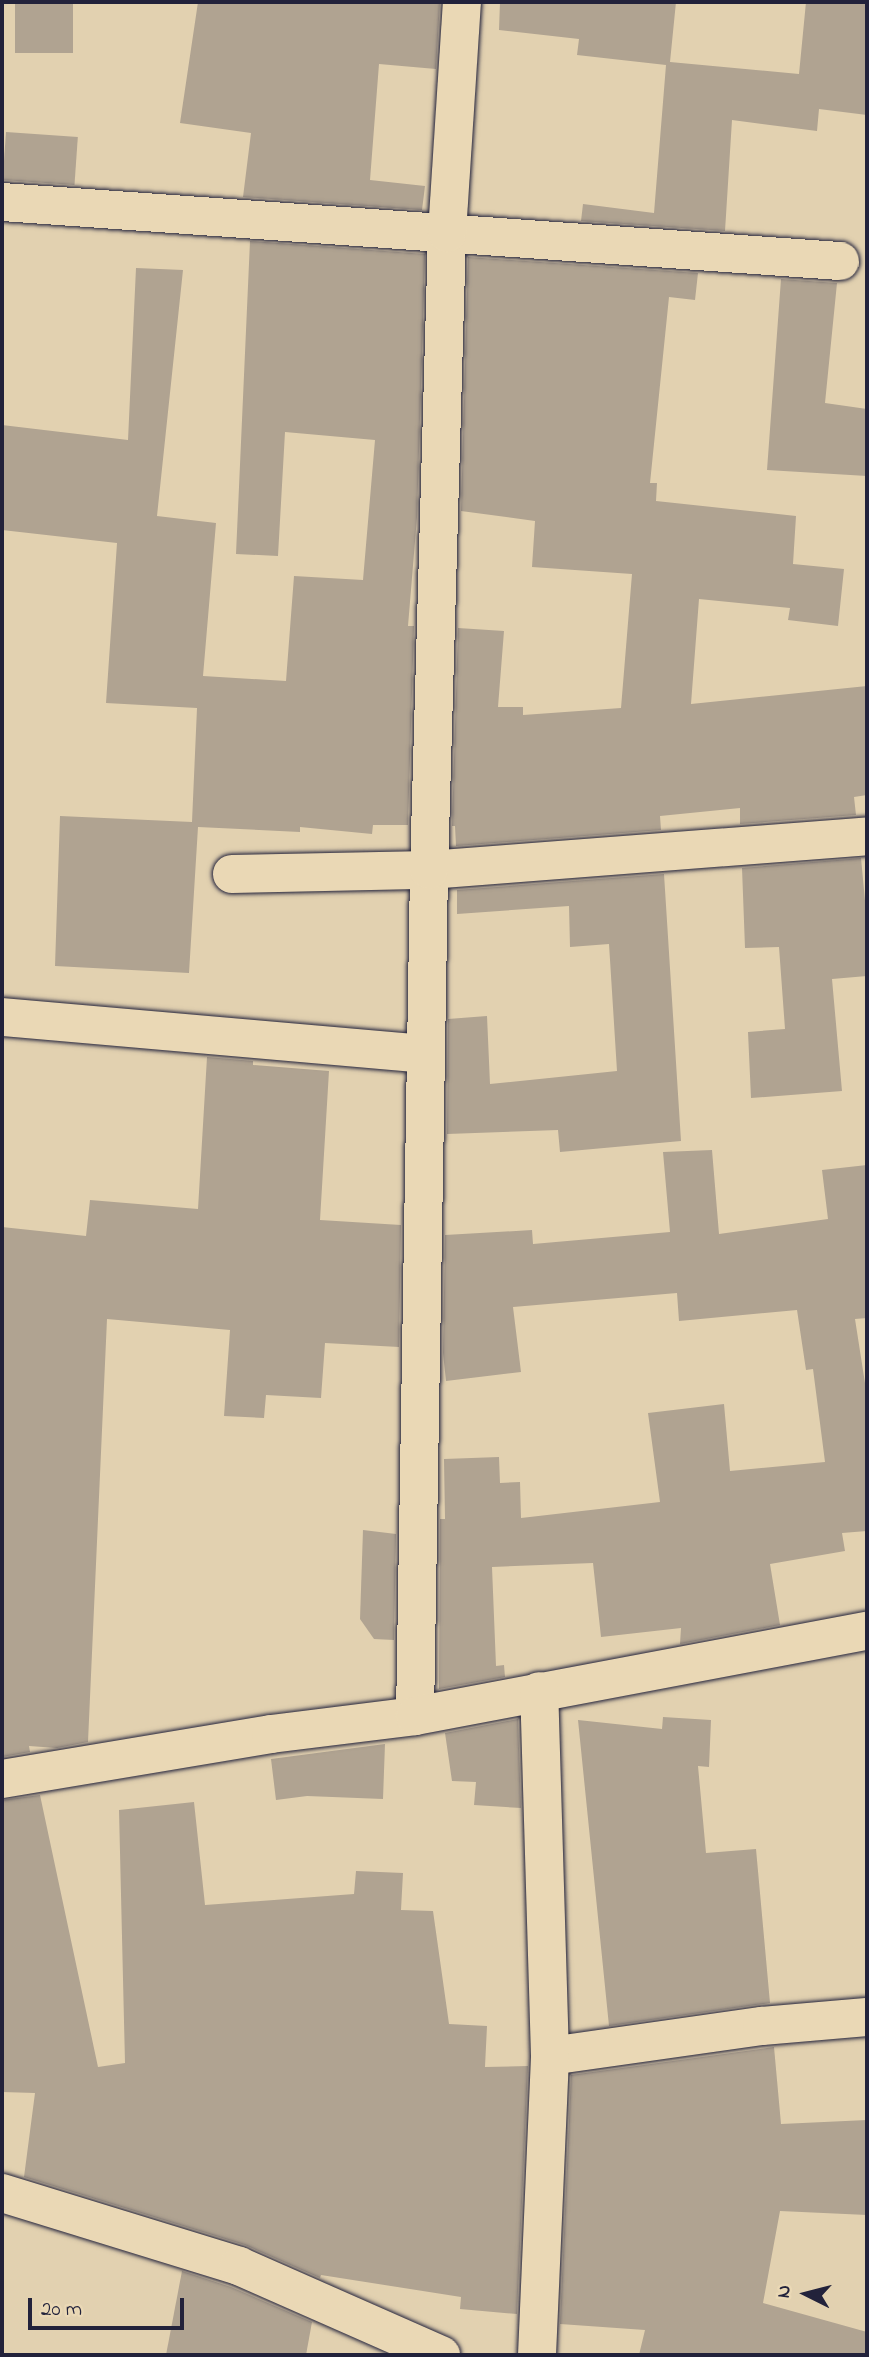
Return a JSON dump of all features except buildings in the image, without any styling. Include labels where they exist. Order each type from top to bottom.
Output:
[{"type":"street","points":[[415,1716],[429,870],[447,233],[462,2]]},
{"type":"street","points":[[2,202],[840,261]]},
{"type":"street","points":[[232,874],[429,870],[867,835]]},
{"type":"street","points":[[2,1017],[425,1054]]},
{"type":"street","points":[[2,1779],[271,1734],[415,1716],[867,1631]]},
{"type":"street","points":[[537,2355],[550,2056],[539,1691]]},
{"type":"street","points":[[550,2056],[762,2026],[867,2017]]},
{"type":"street","points":[[2,2193],[239,2266],[441,2355]]}]
